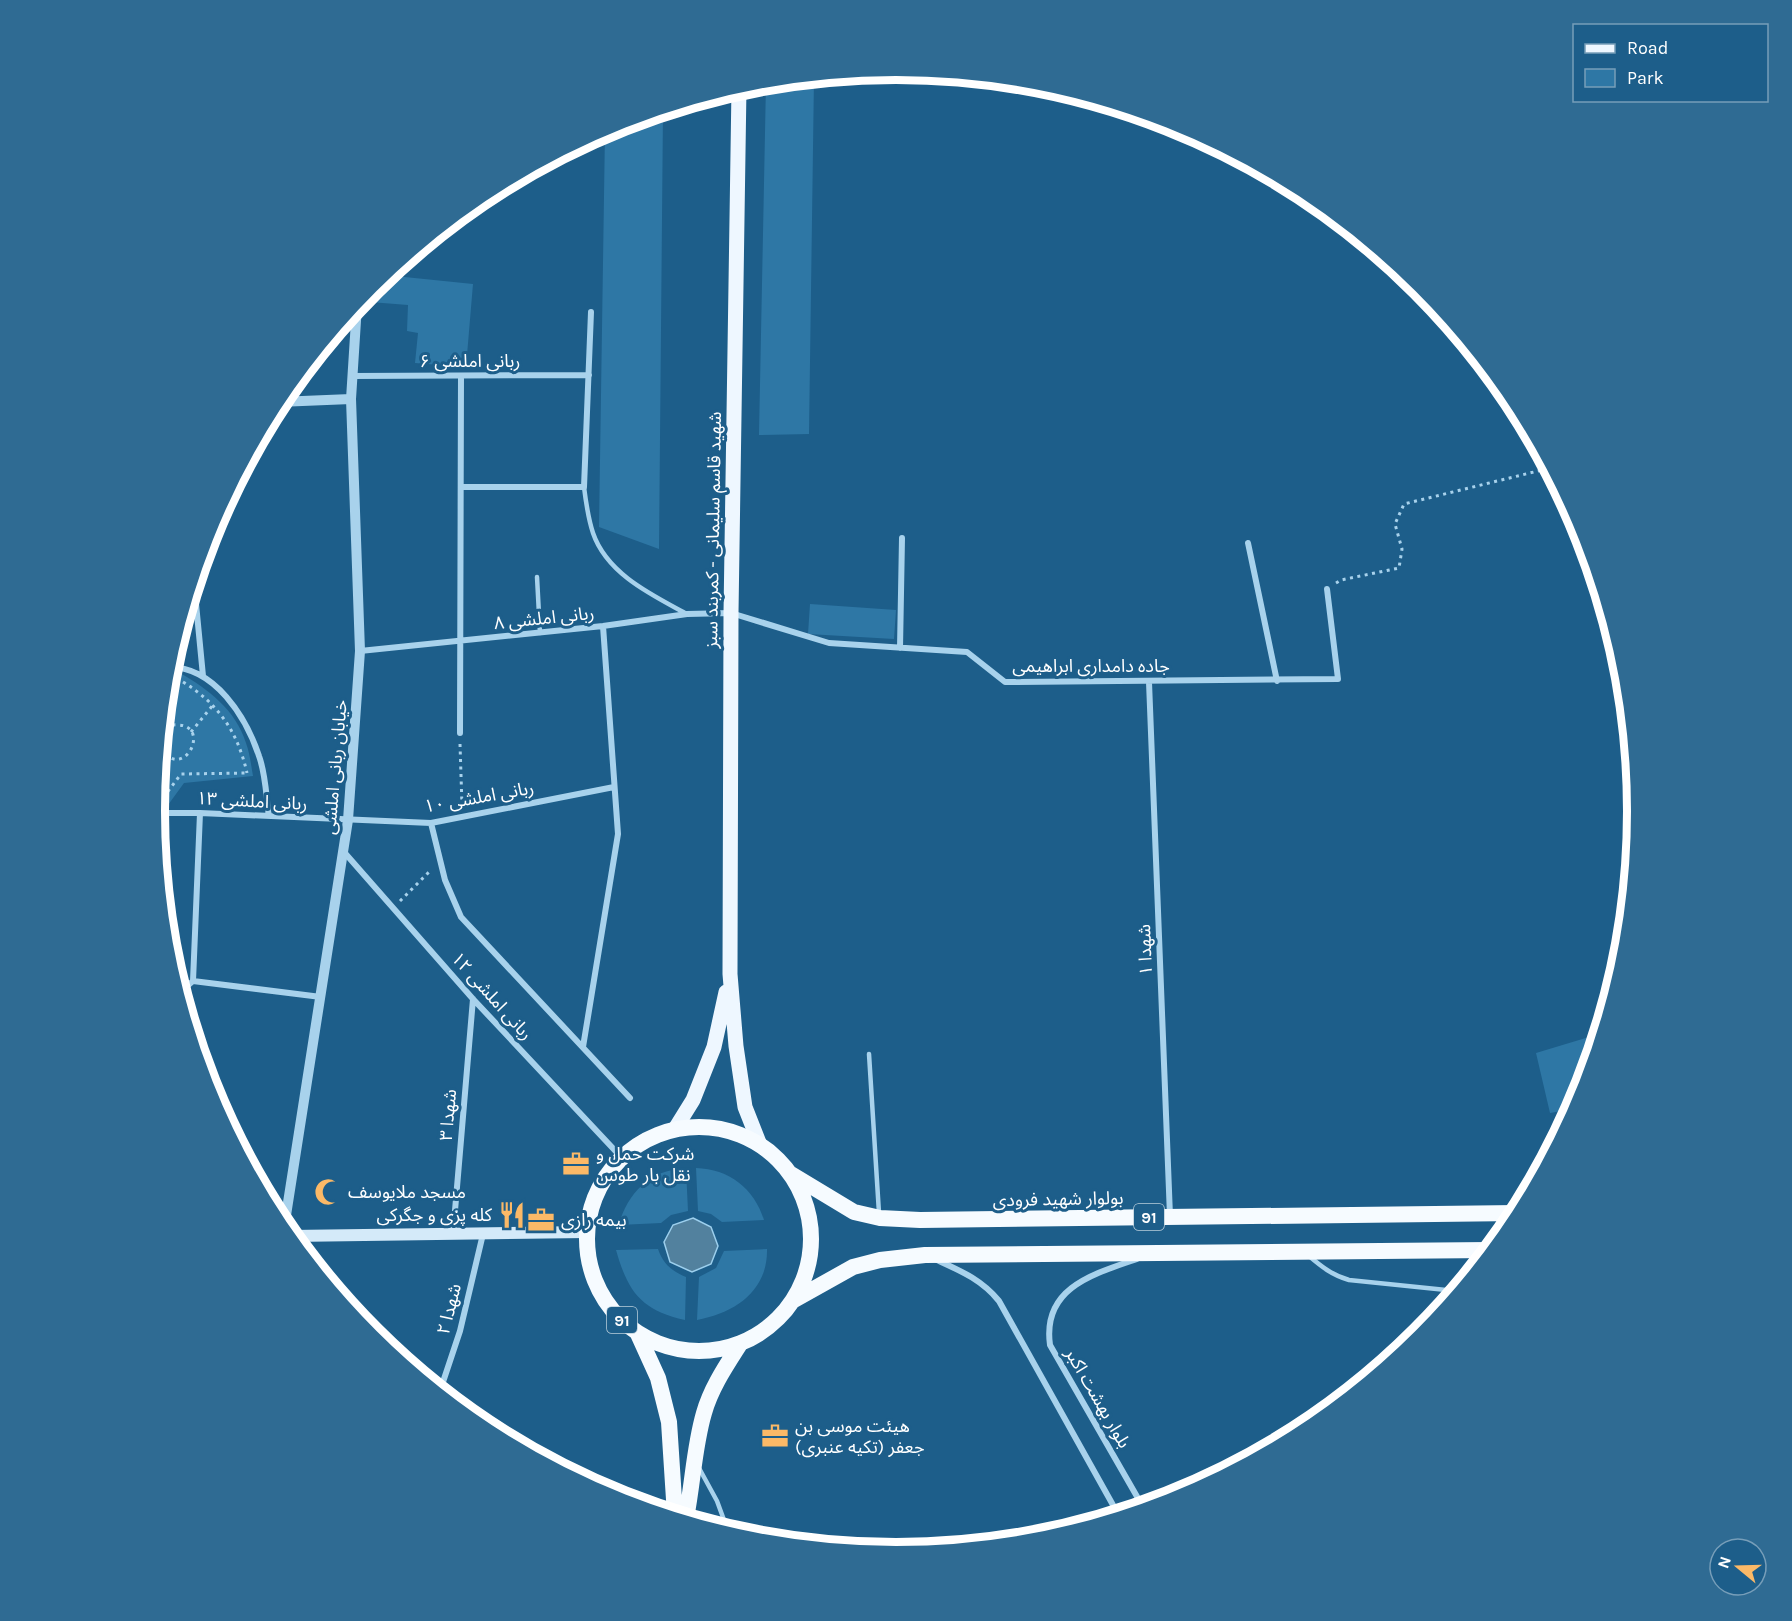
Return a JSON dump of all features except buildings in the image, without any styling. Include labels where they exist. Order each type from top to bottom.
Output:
[{"type":"highway","name":"91","points":[[705,1126],[734,1132],[760,1144],[791,1174],[806,1204],[812,1236],[807,1269],[794,1300],[771,1326],[740,1344],[715,1351],[688,1352],[662,1346],[638,1334],[615,1315],[598,1290],[589,1262],[587,1232],[592,1205],[604,1179],[622,1158],[647,1140],[675,1129],[705,1126]]},
{"type":"highway","name":"بولوار شهید فرودی","points":[[791,1174],[854,1212],[880,1218],[920,1221],[1506,1213]]},
{"type":"highway","name":"91","points":[[794,1300],[853,1268],[880,1260],[925,1255],[1480,1250]]},
{"type":"highway","name":"91","points":[[638,1334],[658,1378],[669,1422],[684,1510]]},
{"type":"highway","name":"91","points":[[686,1511],[704,1411],[717,1381],[740,1344]]},
{"type":"main road","name":"شهید قاسم سلیمانی - کمربند سبز","points":[[730,974],[731,614],[739,97]]},
{"type":"main road","points":[[675,1129],[693,1101],[714,1047],[730,974]]},
{"type":"main road","points":[[730,974],[736,1046],[745,1107],[760,1144]]},
{"type":"main road","points":[[302,1236],[587,1232]]},
{"type":"street","points":[[461,487],[584,487],[591,312]]},
{"type":"street","name":"خیابان ربانی املشی","points":[[286,1214],[348,820],[360,651],[351,399],[356,318]]},
{"type":"street","name":"ربانی املشی ۶","points":[[352,376],[589,375]]},
{"type":"street","points":[[460,733],[461,376]]},
{"type":"street","points":[[290,402],[351,399]]},
{"type":"street","points":[[900,648],[902,538]]},
{"type":"street","points":[[1248,543],[1277,681]]},
{"type":"street","name":"جاده دامداری ابراهیمی","points":[[731,614],[829,643],[968,652],[1005,682],[1338,679],[1327,589]]},
{"type":"street","points":[[196,602],[203,676]]},
{"type":"street","name":"ربانی املشی ۸","points":[[360,651],[603,626],[687,614],[731,614]]},
{"type":"street","points":[[583,1047],[618,834],[603,626]]},
{"type":"street","points":[[179,668],[203,676],[223,693],[243,721],[260,757],[269,816]]},
{"type":"street","name":"شهدا ۱","points":[[1149,682],[1170,1217]]},
{"type":"street","name":"ربانی املشی ۱۰","points":[[348,820],[432,823],[614,787]]},
{"type":"street","name":"ربانی املشی ۱۳","points":[[165,813],[348,820]]},
{"type":"street","points":[[193,981],[200,813]]},
{"type":"street","points":[[432,823],[445,880],[461,917],[630,1098]]},
{"type":"street","name":"ربانی املشی ۱۲","points":[[344,852],[473,999],[622,1158]]},
{"type":"street","points":[[187,986],[193,981],[321,997]]},
{"type":"street","name":"شهدا ۳","points":[[453,1234],[473,999]]},
{"type":"street","name":"شهدا ۲","points":[[443,1383],[460,1331],[483,1234]]},
{"type":"street","name":"بلوار بهشت اکبر","points":[[1139,1500],[1050,1345],[1048,1329],[1052,1312],[1068,1290],[1092,1275],[1153,1254]]},
{"type":"street","points":[[925,1255],[976,1278],[999,1301],[1115,1508]]},
{"type":"lane","points":[[584,487],[594,536],[612,563],[643,590],[687,614]]},
{"type":"lane","points":[[537,577],[540,633]]},
{"type":"lane","points":[[869,1054],[880,1218]]},
{"type":"lane","points":[[1305,1252],[1322,1268],[1335,1276],[1349,1280],[1448,1290]]},
{"type":"lane","points":[[694,1460],[717,1501],[724,1521]]},
{"type":"path","points":[[1327,589],[1341,580],[1399,568],[1402,549],[1395,524],[1404,504],[1543,470]]},
{"type":"path","points":[[177,681],[184,682],[206,698],[228,723],[241,747],[248,773]]},
{"type":"path","points":[[191,732],[223,693]]},
{"type":"path","points":[[168,756],[173,759],[189,755],[194,740],[191,732],[185,726],[177,724],[170,726]]},
{"type":"path","points":[[460,733],[462,817]]},
{"type":"path","points":[[166,794],[181,774],[262,773]]},
{"type":"path","points":[[393,908],[441,860]]},
{"type":"green space","points":[[814,85],[809,434],[759,435],[766,92]]},
{"type":"green space","points":[[663,117],[659,549],[599,527],[605,140]]},
{"type":"green space","points":[[398,276],[473,284],[466,367],[415,363],[418,333],[407,331],[408,305],[371,302]]},
{"type":"green space","points":[[810,604],[896,610],[894,639],[808,634]]},
{"type":"green space","points":[[178,673],[211,693],[235,720],[247,747],[253,776],[184,783],[168,805],[165,805],[171,715]]},
{"type":"green space","points":[[1591,1037],[1562,1111],[1550,1113],[1536,1053]]},
{"type":"green space","points":[[696,1168],[719,1172],[739,1182],[754,1199],[764,1220],[722,1222],[711,1214],[698,1211]]},
{"type":"green space","points":[[686,1169],[688,1211],[671,1215],[661,1223],[619,1225],[628,1203],[643,1185],[662,1173]]},
{"type":"green space","points":[[658,1249],[669,1266],[686,1277],[685,1320],[657,1311],[638,1297],[626,1277],[616,1250]]},
{"type":"green space","points":[[767,1249],[762,1277],[747,1298],[724,1312],[697,1320],[699,1277],[716,1268],[724,1251]]},
{"type":"shaded area","points":[[693,1218],[711,1227],[718,1246],[711,1264],[692,1272],[670,1262],[664,1242],[673,1225]]},
{"type":"place","name":"شرکت حمل و نقل بار طوس","points":[[576,1164]]},
{"type":"place","name":"مسجد ملایوسف","points":[[328,1192]]},
{"type":"place","name":"کله پزی و جگرکی","points":[[512,1215]]},
{"type":"place","name":"بیمه رازی","points":[[541,1220]]},
{"type":"place","name":"هيئت موسی بن جعفر (تکیه عنبری)","points":[[775,1436]]}]
